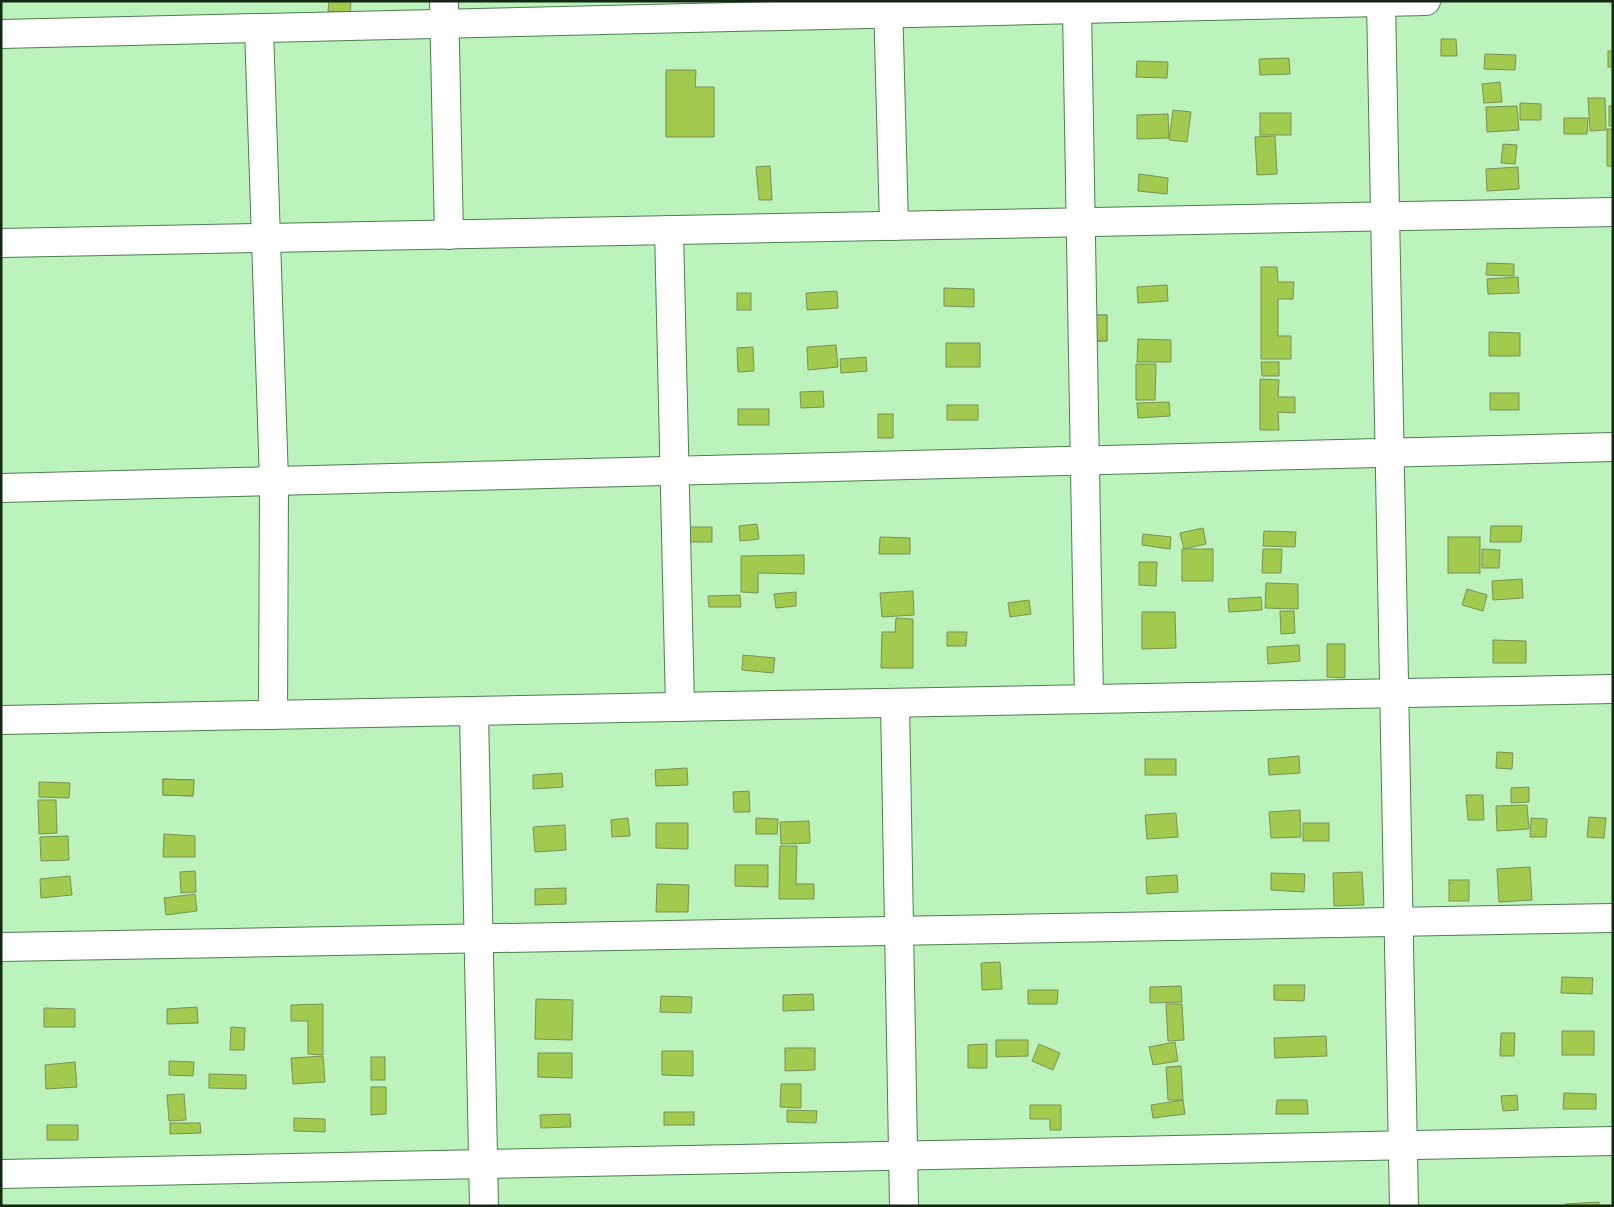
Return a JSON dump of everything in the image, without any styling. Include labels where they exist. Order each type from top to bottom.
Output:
[{"type":"street","points":[[1,34],[258,28],[444,12],[889,7],[1077,9],[1426,1]]},
{"type":"street","points":[[1381,2],[1404,1206]]},
{"type":"street","points":[[889,7],[894,226]]},
{"type":"street","points":[[1077,9],[1089,699]]},
{"type":"street","points":[[444,12],[449,235]]},
{"type":"street","points":[[258,28],[274,481],[273,715]]},
{"type":"street","points":[[1,243],[1613,212]]},
{"type":"street","points":[[669,230],[680,707]]},
{"type":"street","points":[[1,488],[1613,447]]},
{"type":"street","points":[[1,720],[1613,689]]},
{"type":"street","points":[[895,703],[904,1206]]},
{"type":"street","points":[[474,711],[484,1206]]},
{"type":"street","points":[[1,947],[1613,918]]},
{"type":"street","points":[[1,1174],[1613,1141]]},
{"type":"building","points":[[329,1],[351,1],[350,13],[328,11]]},
{"type":"building","points":[[1441,39],[1456,39],[1457,56],[1441,56]]},
{"type":"building","points":[[1608,51],[1613,51],[1613,67],[1608,67]]},
{"type":"building","points":[[1485,54],[1516,55],[1515,70],[1484,69]]},
{"type":"building","points":[[1289,58],[1290,74],[1260,75],[1259,59]]},
{"type":"building","points":[[1137,61],[1168,62],[1167,78],[1136,77]]},
{"type":"building","points":[[666,70],[696,70],[695,87],[714,87],[714,137],[666,137]]},
{"type":"building","points":[[1500,82],[1502,102],[1484,103],[1482,84]]},
{"type":"building","points":[[1588,98],[1605,98],[1606,130],[1590,131]]},
{"type":"building","points":[[1520,103],[1541,104],[1541,120],[1520,120]]},
{"type":"building","points":[[1517,106],[1519,130],[1487,132],[1486,107]]},
{"type":"building","points":[[1609,106],[1613,106],[1613,126],[1609,126]]},
{"type":"building","points":[[1173,110],[1191,112],[1187,142],[1169,140]]},
{"type":"building","points":[[1260,113],[1291,113],[1291,135],[1260,135]]},
{"type":"building","points":[[1168,114],[1169,138],[1137,139],[1137,115]]},
{"type":"building","points":[[1564,118],[1588,118],[1587,134],[1564,134]]},
{"type":"building","points":[[1607,129],[1613,129],[1613,166],[1607,166]]},
{"type":"building","points":[[1275,136],[1277,174],[1257,175],[1255,137]]},
{"type":"building","points":[[1503,144],[1517,145],[1515,164],[1501,163]]},
{"type":"building","points":[[770,166],[772,200],[759,200],[756,167]]},
{"type":"building","points":[[1518,167],[1519,189],[1487,191],[1486,169]]},
{"type":"building","points":[[1139,174],[1168,178],[1167,194],[1138,191]]},
{"type":"building","points":[[1487,263],[1514,264],[1514,276],[1486,275]]},
{"type":"building","points":[[1261,267],[1277,267],[1278,282],[1294,282],[1293,299],[1278,299],[1278,336],[1291,336],[1291,359],[1261,359]]},
{"type":"building","points":[[1518,277],[1519,293],[1488,294],[1487,279]]},
{"type":"building","points":[[1167,285],[1168,301],[1138,303],[1137,287]]},
{"type":"building","points":[[944,288],[974,289],[974,307],[944,306]]},
{"type":"building","points":[[837,291],[838,308],[807,310],[806,293]]},
{"type":"building","points":[[737,293],[751,293],[751,310],[737,310]]},
{"type":"building","points":[[1091,315],[1107,315],[1107,341],[1090,341]]},
{"type":"building","points":[[1091,315],[1107,315],[1107,341],[1090,341]]},
{"type":"building","points":[[1489,332],[1520,333],[1520,356],[1489,356]]},
{"type":"building","points":[[1138,339],[1171,340],[1171,362],[1137,362]]},
{"type":"building","points":[[946,343],[980,343],[980,367],[946,367]]},
{"type":"building","points":[[836,345],[838,367],[808,370],[807,347]]},
{"type":"building","points":[[753,347],[754,371],[738,372],[737,348]]},
{"type":"building","points":[[866,357],[867,371],[841,373],[840,359]]},
{"type":"building","points":[[1261,362],[1279,362],[1279,376],[1262,376]]},
{"type":"building","points":[[1136,364],[1156,364],[1155,400],[1136,400]]},
{"type":"building","points":[[1260,379],[1279,380],[1278,397],[1295,397],[1295,413],[1278,412],[1279,430],[1260,430]]},
{"type":"building","points":[[823,391],[824,407],[801,408],[800,392]]},
{"type":"building","points":[[1490,393],[1519,393],[1519,410],[1490,410]]},
{"type":"building","points":[[1169,402],[1170,416],[1138,418],[1137,403]]},
{"type":"building","points":[[947,405],[978,405],[978,420],[947,420]]},
{"type":"building","points":[[738,409],[769,409],[769,425],[738,425]]},
{"type":"building","points":[[878,414],[893,414],[893,438],[878,438]]},
{"type":"building","points":[[757,524],[759,539],[740,541],[739,526]]},
{"type":"building","points":[[1491,526],[1522,526],[1521,542],[1490,542]]},
{"type":"building","points":[[687,527],[712,527],[712,542],[687,542]]},
{"type":"building","points":[[1203,528],[1206,544],[1184,549],[1180,533]]},
{"type":"building","points":[[1264,531],[1296,532],[1295,547],[1263,546]]},
{"type":"building","points":[[1143,534],[1171,537],[1170,549],[1142,545]]},
{"type":"building","points":[[880,537],[910,538],[910,554],[879,554]]},
{"type":"building","points":[[1448,537],[1480,537],[1480,573],[1448,573]]},
{"type":"building","points":[[1182,549],[1213,549],[1213,581],[1182,581]]},
{"type":"building","points":[[1263,549],[1282,549],[1281,573],[1262,573]]},
{"type":"building","points":[[1482,549],[1500,550],[1499,568],[1482,568]]},
{"type":"building","points":[[804,555],[804,574],[758,573],[758,593],[741,592],[741,556]]},
{"type":"building","points":[[1139,562],[1157,562],[1156,586],[1139,585]]},
{"type":"building","points":[[1522,579],[1523,598],[1493,600],[1492,581]]},
{"type":"building","points":[[1266,583],[1298,584],[1298,609],[1265,608]]},
{"type":"building","points":[[1467,589],[1487,595],[1483,611],[1462,605]]},
{"type":"building","points":[[913,591],[914,615],[882,617],[880,593]]},
{"type":"building","points":[[796,592],[796,606],[776,608],[774,594]]},
{"type":"building","points":[[740,595],[741,607],[709,607],[708,596]]},
{"type":"building","points":[[1261,597],[1262,610],[1229,612],[1228,599]]},
{"type":"building","points":[[1029,600],[1031,614],[1010,617],[1008,603]]},
{"type":"building","points":[[1280,611],[1294,611],[1295,633],[1281,634]]},
{"type":"building","points":[[1142,612],[1175,612],[1176,648],[1142,649]]},
{"type":"building","points":[[896,618],[913,619],[913,668],[881,668],[882,632],[895,632]]},
{"type":"building","points":[[947,632],[967,632],[966,646],[947,646]]},
{"type":"building","points":[[1493,640],[1526,641],[1526,663],[1493,663]]},
{"type":"building","points":[[1327,644],[1345,644],[1345,678],[1327,677]]},
{"type":"building","points":[[1299,645],[1300,661],[1268,664],[1267,647]]},
{"type":"building","points":[[743,655],[775,658],[773,673],[742,670]]},
{"type":"building","points":[[1497,752],[1513,753],[1512,769],[1496,768]]},
{"type":"building","points":[[1299,756],[1300,773],[1269,775],[1268,759]]},
{"type":"building","points":[[1145,759],[1176,759],[1176,775],[1145,775]]},
{"type":"building","points":[[687,768],[688,785],[656,786],[655,770]]},
{"type":"building","points":[[562,773],[563,787],[533,789],[533,775]]},
{"type":"building","points":[[163,779],[194,780],[193,796],[163,795]]},
{"type":"building","points":[[163,779],[194,780],[193,796],[163,795]]},
{"type":"building","points":[[39,782],[70,783],[69,798],[39,797]]},
{"type":"building","points":[[1529,787],[1529,802],[1511,803],[1511,788]]},
{"type":"building","points":[[749,791],[750,812],[734,812],[733,792]]},
{"type":"building","points":[[1466,795],[1483,795],[1484,820],[1468,820]]},
{"type":"building","points":[[38,800],[56,800],[57,833],[39,834]]},
{"type":"building","points":[[1527,805],[1529,829],[1497,831],[1496,806]]},
{"type":"building","points":[[1300,810],[1301,837],[1271,838],[1269,812]]},
{"type":"building","points":[[1176,813],[1178,837],[1147,839],[1145,815]]},
{"type":"building","points":[[1589,817],[1606,818],[1604,838],[1587,837]]},
{"type":"building","points":[[628,818],[630,836],[612,837],[611,820]]},
{"type":"building","points":[[756,818],[778,819],[777,834],[756,834]]},
{"type":"building","points":[[1531,818],[1547,819],[1546,837],[1530,837]]},
{"type":"building","points":[[809,821],[810,843],[781,844],[780,822]]},
{"type":"building","points":[[656,823],[688,823],[688,849],[656,848]]},
{"type":"building","points":[[1303,823],[1329,823],[1329,841],[1303,841]]},
{"type":"building","points":[[565,825],[566,850],[535,852],[533,827]]},
{"type":"building","points":[[164,834],[195,836],[195,857],[163,857]]},
{"type":"building","points":[[68,836],[69,860],[41,861],[40,837]]},
{"type":"building","points":[[780,846],[797,846],[796,884],[814,884],[814,899],[779,899]]},
{"type":"building","points":[[735,865],[768,865],[768,887],[735,886]]},
{"type":"building","points":[[1530,867],[1532,900],[1499,902],[1497,869]]},
{"type":"building","points":[[195,871],[196,892],[181,893],[180,872]]},
{"type":"building","points":[[1362,872],[1364,905],[1334,906],[1333,873]]},
{"type":"building","points":[[1271,873],[1305,874],[1304,892],[1271,890]]},
{"type":"building","points":[[1177,875],[1178,892],[1147,894],[1146,877]]},
{"type":"building","points":[[70,876],[72,895],[41,898],[40,879]]},
{"type":"building","points":[[1449,880],[1469,880],[1469,901],[1449,901]]},
{"type":"building","points":[[657,884],[689,885],[688,912],[656,912]]},
{"type":"building","points":[[566,888],[566,904],[535,905],[535,889]]},
{"type":"building","points":[[195,894],[197,911],[166,915],[164,898]]},
{"type":"building","points":[[1000,962],[1002,989],[982,990],[981,963]]},
{"type":"building","points":[[1562,977],[1593,978],[1592,994],[1561,993]]},
{"type":"building","points":[[1274,985],[1305,985],[1304,1001],[1274,1000]]},
{"type":"building","points":[[1181,986],[1182,1002],[1150,1003],[1150,987]]},
{"type":"building","points":[[1028,990],[1058,990],[1057,1004],[1028,1004]]},
{"type":"building","points":[[813,994],[814,1010],[783,1011],[783,995]]},
{"type":"building","points":[[661,996],[692,997],[691,1013],[660,1012]]},
{"type":"building","points":[[536,999],[573,1000],[572,1040],[535,1039]]},
{"type":"building","points":[[323,1004],[323,1055],[308,1054],[308,1021],[291,1021],[291,1005]]},
{"type":"building","points":[[1166,1004],[1182,1004],[1184,1040],[1168,1041]]},
{"type":"building","points":[[197,1007],[198,1023],[167,1024],[167,1009]]},
{"type":"building","points":[[44,1008],[75,1009],[75,1027],[44,1027]]},
{"type":"building","points":[[231,1027],[245,1028],[244,1050],[230,1050]]},
{"type":"building","points":[[1562,1031],[1594,1031],[1594,1055],[1562,1055]]},
{"type":"building","points":[[1501,1033],[1515,1033],[1514,1056],[1500,1056]]},
{"type":"building","points":[[1326,1036],[1327,1056],[1275,1058],[1274,1038]]},
{"type":"building","points":[[996,1040],[1028,1040],[1028,1056],[996,1057]]},
{"type":"building","points":[[1175,1042],[1178,1061],[1153,1065],[1149,1047]]},
{"type":"building","points":[[987,1044],[987,1068],[968,1068],[968,1045]]},
{"type":"building","points":[[1039,1044],[1060,1053],[1053,1070],[1032,1061]]},
{"type":"building","points":[[785,1048],[815,1048],[815,1070],[785,1071]]},
{"type":"building","points":[[662,1051],[693,1051],[693,1076],[662,1075]]},
{"type":"building","points":[[538,1053],[572,1053],[572,1078],[538,1077]]},
{"type":"building","points":[[323,1056],[325,1082],[293,1084],[291,1058]]},
{"type":"building","points":[[371,1057],[385,1057],[385,1080],[371,1080]]},
{"type":"building","points":[[169,1061],[194,1062],[193,1076],[169,1075]]},
{"type":"building","points":[[75,1062],[77,1087],[46,1089],[45,1065]]},
{"type":"building","points":[[1181,1066],[1183,1100],[1168,1100],[1166,1067]]},
{"type":"building","points":[[209,1074],[246,1075],[246,1089],[209,1088]]},
{"type":"building","points":[[781,1084],[801,1084],[801,1108],[780,1107]]},
{"type":"building","points":[[371,1087],[386,1087],[386,1114],[371,1115]]},
{"type":"building","points":[[1564,1093],[1596,1094],[1596,1109],[1563,1109]]},
{"type":"building","points":[[184,1094],[186,1120],[169,1121],[167,1095]]},
{"type":"building","points":[[1517,1095],[1518,1110],[1503,1111],[1501,1096]]},
{"type":"building","points":[[1183,1100],[1185,1114],[1153,1118],[1151,1105]]},
{"type":"building","points":[[1277,1100],[1307,1100],[1308,1114],[1276,1114]]},
{"type":"building","points":[[1030,1105],[1061,1105],[1061,1130],[1050,1130],[1050,1119],[1030,1119]]},
{"type":"building","points":[[787,1110],[817,1111],[816,1123],[787,1122]]},
{"type":"building","points":[[664,1112],[694,1112],[694,1125],[664,1125]]},
{"type":"building","points":[[570,1114],[571,1127],[541,1128],[540,1115]]},
{"type":"building","points":[[294,1118],[325,1119],[325,1132],[294,1131]]},
{"type":"building","points":[[170,1123],[200,1123],[201,1133],[170,1134]]},
{"type":"building","points":[[47,1125],[78,1125],[78,1140],[47,1140]]},
{"type":"building","points":[[1599,1202],[1599,1206],[1565,1206],[1565,1204]]}]
